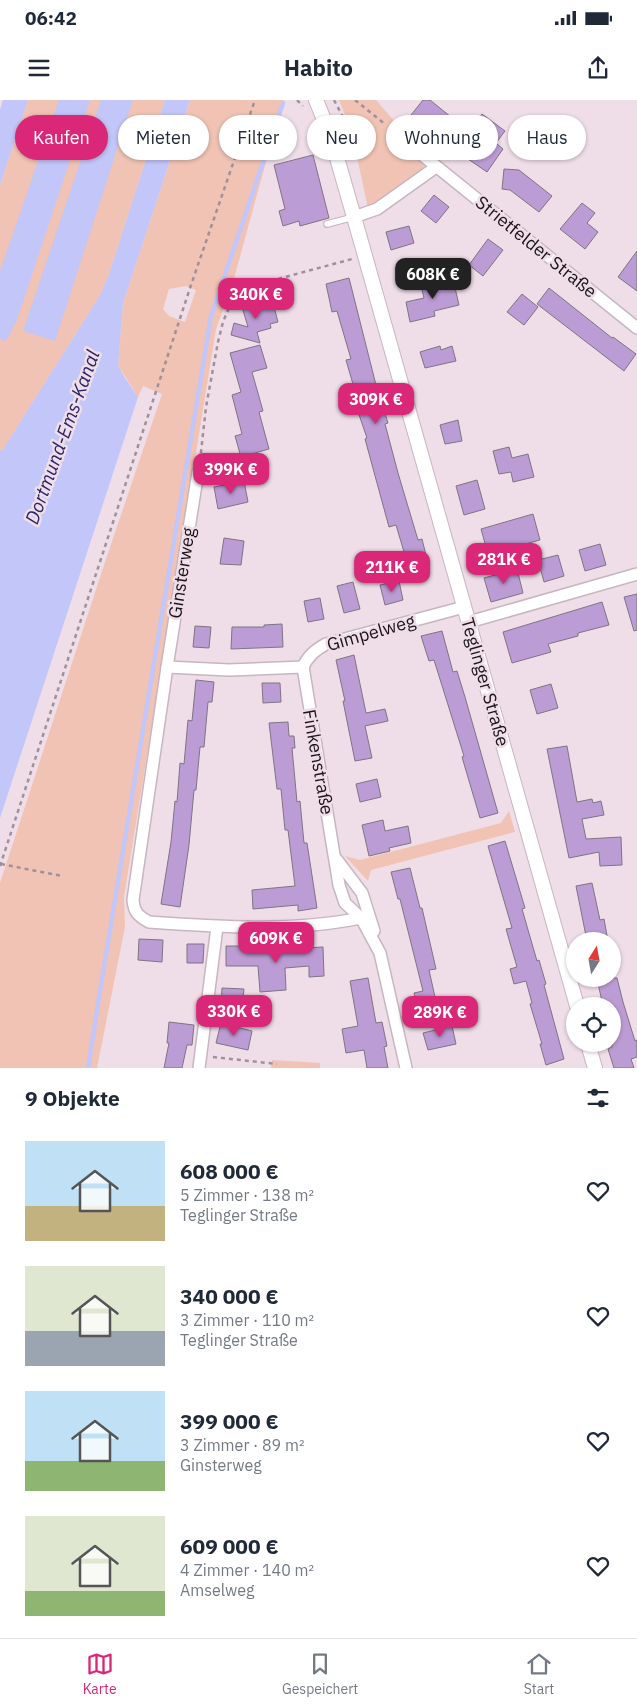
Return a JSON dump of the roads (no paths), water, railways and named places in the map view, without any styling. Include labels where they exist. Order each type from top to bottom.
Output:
[{"type":"street","name":"Teglinger Straße","points":[[316,100],[331,137],[354,216],[574,997]]},
{"type":"street","name":"Strietfelder Straße","points":[[428,160],[637,328]]},
{"type":"street","points":[[354,216],[377,209],[436,167]]},
{"type":"street","name":"Ginsterweg","points":[[198,472],[133,900],[134,911],[149,922],[217,927]]},
{"type":"street","points":[[469,622],[637,574]]},
{"type":"street","name":"Gimpelweg","points":[[303,667],[307,658],[326,644],[464,607]]},
{"type":"street","points":[[167,667],[229,670],[303,667]]},
{"type":"street","name":"Finkenstraße","points":[[303,667],[339,885],[345,903],[361,918],[380,953]]},
{"type":"street","name":"Finkenstraße","points":[[334,856],[362,893],[380,953],[406,1068]]},
{"type":"street","points":[[199,1068],[217,927],[294,927],[333,924],[361,918]]},
{"type":"street","points":[[590,1052],[594,1068]]},
{"type":"lane","points":[[327,224],[354,216]]},
{"type":"water","points":[[3,100],[28,100],[23,115],[15,115],[15,139],[0,185],[0,110]]},
{"type":"water","points":[[59,100],[90,100],[85,115],[54,115]]},
{"type":"water","points":[[101,100],[133,100],[128,115],[118,115],[118,146],[55,341],[23,331],[81,160],[108,160],[108,115],[96,115]]},
{"type":"water","points":[[165,100],[190,100],[185,115],[160,115]]},
{"type":"water","points":[[38,160],[70,160],[17,320],[6,341],[0,339],[0,271]]},
{"type":"water","name":"Dortmund-Ems-Kanal","points":[[146,160],[170,160],[123,303],[118,365],[138,397],[0,818],[0,451],[99,297],[108,277]]},
{"type":"waterway","points":[[88,1068],[211,316],[283,103]]}]
